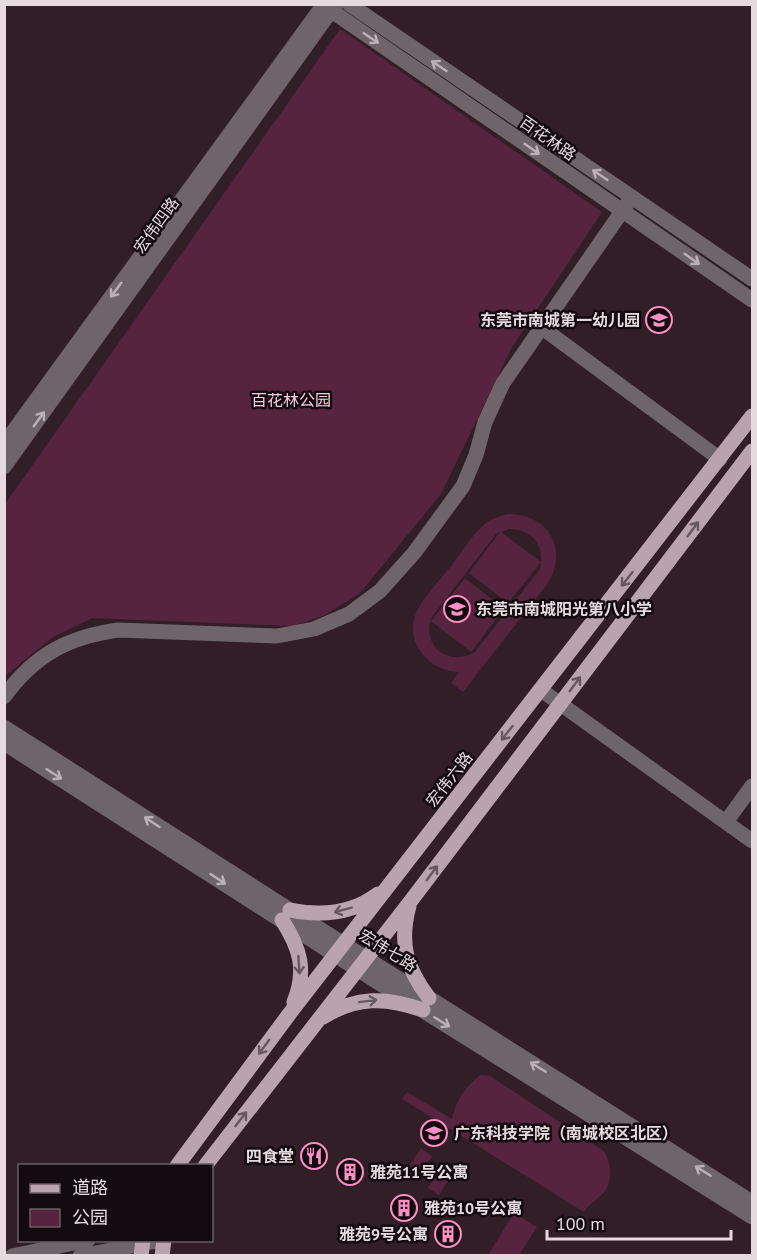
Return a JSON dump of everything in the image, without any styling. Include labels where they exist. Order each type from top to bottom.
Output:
[{"type":"main road","name":"宏伟六路","points":[[178,1164],[389,884],[753,416]]},
{"type":"main road","points":[[207,1164],[410,902],[753,451]]},
{"type":"main road","points":[[290,1013],[299,990],[301,965],[286,915],[322,914],[353,908],[373,898],[389,884]]},
{"type":"main road","points":[[316,1022],[335,1010],[356,1003],[379,1000],[426,1004],[408,962],[404,942],[405,921],[410,902]]},
{"type":"street","name":"百花林路","points":[[348,4],[753,279]]},
{"type":"street","name":"百花林路","points":[[329,6],[753,300]]},
{"type":"street","name":"宏伟四路","points":[[4,444],[329,6]]},
{"type":"street","name":"宏伟四路","points":[[4,467],[329,6]]},
{"type":"street","points":[[4,697],[28,669],[45,655],[68,642],[92,634],[118,630],[277,636],[314,629],[350,614],[366,604],[414,553],[463,486],[476,455],[485,422],[503,383],[632,197]]},
{"type":"street","points":[[541,327],[720,459]]},
{"type":"street","points":[[540,690],[753,841]]},
{"type":"street","name":"宏伟七路","points":[[4,727],[286,915]]},
{"type":"street","name":"宏伟七路","points":[[4,742],[340,949],[753,1217]]},
{"type":"street","points":[[726,822],[753,786]]},
{"type":"street","name":"宏伟七路","points":[[426,1004],[753,1202]]},
{"type":"street","points":[[12,1256],[78,1242]]},
{"type":"street","points":[[80,1256],[142,1247],[157,1242]]},
{"type":"green space","name":"百花林公园","points":[[340,29],[602,212],[512,347],[441,494],[360,593],[325,615],[293,626],[92,618],[53,637],[5,676],[5,504]]},
{"type":"green space","points":[[508,514],[522,516],[544,527],[551,535],[555,546],[554,570],[548,583],[463,692],[451,683],[459,672],[438,666],[422,653],[413,633],[414,622],[424,599],[467,543],[481,527],[497,517]],"holes":[[[509,529],[524,532],[539,546],[541,562],[501,532]],[[500,532],[469,573],[508,603],[541,562],[540,569],[475,652],[456,657],[440,652],[434,645],[430,638],[431,618],[496,534]]]},
{"type":"green space","points":[[465,578],[504,609],[471,652],[431,621]]},
{"type":"green space","points":[[480,1075],[490,1076],[604,1151],[609,1166],[609,1182],[604,1192],[584,1212],[402,1099],[407,1092],[452,1119],[462,1094]]},
{"type":"green space","points":[[421,1148],[432,1156],[416,1181],[404,1174]]},
{"type":"green space","points":[[444,1162],[455,1170],[439,1195],[428,1188]]},
{"type":"green space","points":[[514,1213],[537,1227],[519,1255],[488,1255]]},
{"type":"place","name":"东莞市南城第一幼儿园","points":[[659,320]]},
{"type":"place","name":"东莞市南城阳光第八小学","points":[[457,609]]},
{"type":"place","name":"广东科技学院（南城校区北区）","points":[[434,1133]]},
{"type":"place","name":"四食堂","points":[[314,1156]]},
{"type":"place","name":"雅苑11号公寓","points":[[350,1172]]},
{"type":"place","name":"雅苑10号公寓","points":[[404,1208]]},
{"type":"place","name":"雅苑9号公寓","points":[[448,1234]]}]
